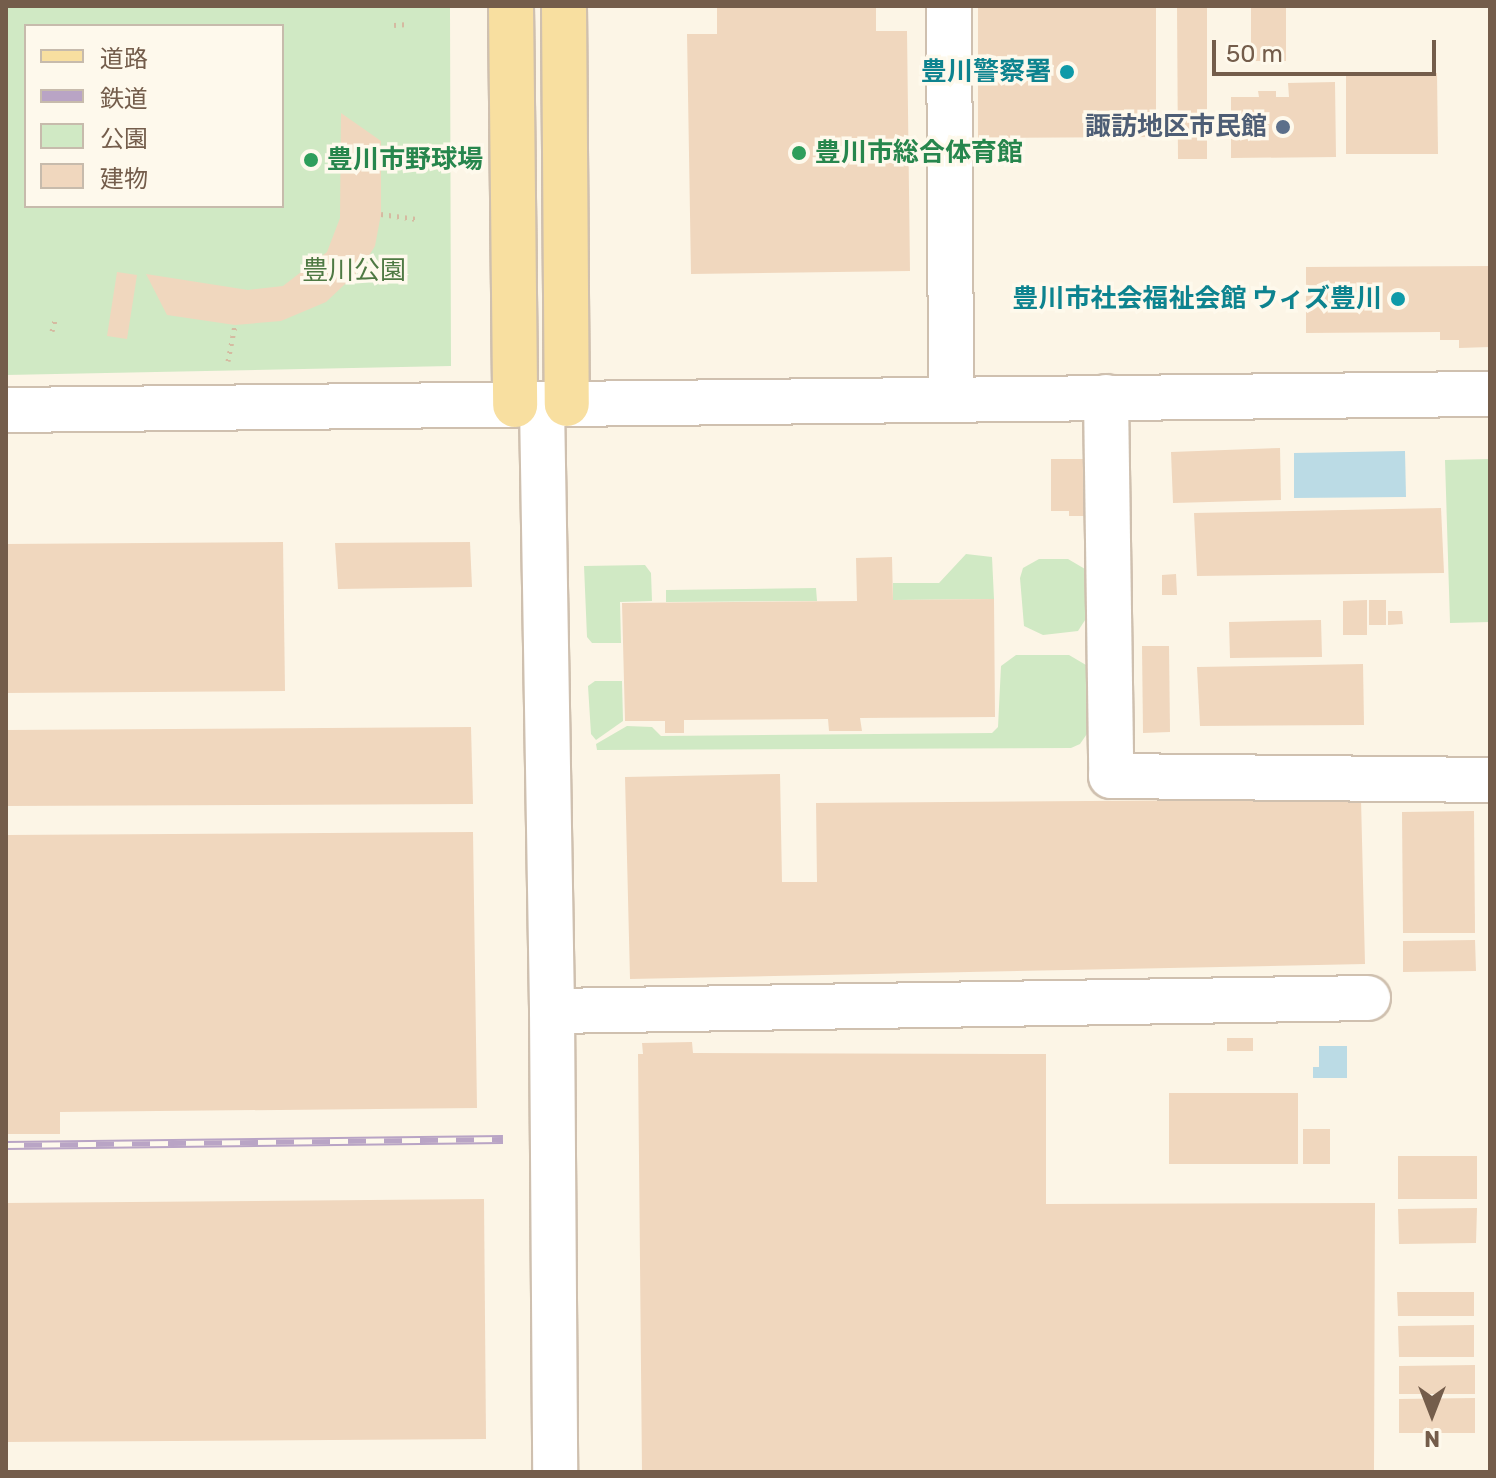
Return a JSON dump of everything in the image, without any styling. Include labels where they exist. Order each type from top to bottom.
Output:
[{"type":"main road","points":[[511,6],[541,404]]},
{"type":"main road","points":[[541,404],[564,6]]},
{"type":"street","points":[[949,6],[951,400]]},
{"type":"street","points":[[6,410],[1490,394]]},
{"type":"street","points":[[1106,397],[1111,776],[1490,780]]},
{"type":"street","points":[[541,404],[552,1011],[555,1472]]},
{"type":"street","points":[[552,1011],[1368,998]]},
{"type":"path","points":[[394,25],[408,24]]},
{"type":"path","points":[[381,214],[417,219]]},
{"type":"path","points":[[52,331],[56,317]]},
{"type":"path","points":[[228,361],[235,325]]},
{"type":"green space","name":"豊川公園","points":[[6,6],[450,6],[451,366],[6,375]]},
{"type":"green space","points":[[1490,459],[1490,622],[1450,623],[1445,460]]},
{"type":"green space","points":[[966,554],[992,557],[994,599],[893,600],[893,583],[939,583]]},
{"type":"green space","points":[[1039,559],[1068,559],[1085,569],[1089,614],[1078,631],[1043,635],[1024,626],[1020,578],[1023,568]]},
{"type":"green space","points":[[645,565],[651,573],[652,601],[620,602],[621,643],[592,643],[587,637],[584,566]]},
{"type":"green space","points":[[816,588],[817,601],[666,602],[666,590]]},
{"type":"green space","points":[[1016,655],[1069,655],[1086,665],[1090,674],[1091,728],[1080,744],[1071,748],[597,750],[596,744],[627,726],[652,727],[661,736],[992,733],[998,727],[1001,666]]},
{"type":"green space","points":[[595,681],[622,681],[623,721],[596,740],[591,734],[588,686]]},
{"type":"water","points":[[1405,451],[1406,497],[1294,498],[1294,453]]},
{"type":"water","points":[[1319,1046],[1347,1046],[1347,1078],[1313,1078],[1313,1067],[1319,1067]]},
{"type":"building","name":"豊川市総合体育館","points":[[717,6],[876,6],[876,31],[907,31],[910,271],[691,274],[687,34],[717,34]]},
{"type":"building","name":"豊川警察署","points":[[978,6],[1156,6],[1156,137],[978,138]]},
{"type":"building","points":[[1177,6],[1207,6],[1207,159],[1178,159]]},
{"type":"building","points":[[1251,6],[1286,6],[1286,61],[1251,61]]},
{"type":"building","points":[[1437,73],[1438,154],[1346,154],[1346,74]]},
{"type":"building","name":"諏訪地区市民館","points":[[1335,82],[1336,157],[1231,158],[1231,97],[1259,97],[1258,91],[1276,91],[1276,97],[1289,97],[1288,83]]},
{"type":"building","points":[[341,113],[381,141],[381,214],[375,246],[361,269],[326,302],[281,321],[235,325],[167,315],[146,274],[248,290],[283,286],[327,252],[340,218]]},
{"type":"building","name":"豊川市社会福祉会館 ウィズ豊川","points":[[1490,266],[1490,347],[1459,348],[1459,340],[1440,340],[1440,332],[1306,333],[1306,267]]},
{"type":"building","points":[[117,272],[137,275],[127,339],[107,336]]},
{"type":"building","points":[[1280,448],[1281,500],[1173,503],[1171,452]]},
{"type":"building","points":[[1051,459],[1092,459],[1092,516],[1069,516],[1069,511],[1051,511]]},
{"type":"building","points":[[1441,508],[1444,573],[1197,576],[1194,513]]},
{"type":"building","points":[[283,542],[285,691],[6,693],[6,544]]},
{"type":"building","points":[[470,542],[472,587],[338,589],[335,543]]},
{"type":"building","points":[[892,557],[893,600],[994,599],[995,717],[860,718],[862,731],[829,731],[828,719],[684,720],[684,733],[665,733],[665,721],[625,721],[622,603],[857,601],[856,558]]},
{"type":"building","points":[[1176,574],[1177,595],[1162,595],[1162,575]]},
{"type":"building","points":[[1367,600],[1367,635],[1343,635],[1343,601]]},
{"type":"building","points":[[1369,600],[1386,600],[1386,625],[1369,625]]},
{"type":"building","points":[[1388,611],[1402,611],[1403,624],[1388,625]]},
{"type":"building","points":[[1321,620],[1322,657],[1230,658],[1229,622]]},
{"type":"building","points":[[1142,646],[1169,646],[1170,732],[1143,733]]},
{"type":"building","points":[[1363,664],[1364,725],[1200,726],[1197,667]]},
{"type":"building","points":[[471,727],[473,804],[6,806],[6,730]]},
{"type":"building","points":[[780,774],[782,882],[817,882],[816,803],[1361,799],[1365,964],[630,979],[625,777]]},
{"type":"building","points":[[1474,811],[1475,933],[1403,933],[1402,812]]},
{"type":"building","points":[[473,832],[477,1108],[60,1112],[60,1134],[6,1134],[6,835]]},
{"type":"building","points":[[1475,940],[1476,971],[1403,972],[1403,941]]},
{"type":"building","points":[[1227,1038],[1253,1038],[1253,1051],[1227,1051]]},
{"type":"building","points":[[692,1042],[693,1053],[1046,1054],[1046,1204],[1375,1203],[1374,1472],[642,1472],[638,1054],[643,1054],[642,1043]]},
{"type":"building","points":[[1169,1093],[1298,1093],[1298,1164],[1169,1164]]},
{"type":"building","points":[[1303,1129],[1330,1129],[1330,1164],[1303,1164]]},
{"type":"building","points":[[1398,1156],[1477,1156],[1477,1199],[1398,1199]]},
{"type":"building","points":[[484,1199],[486,1439],[6,1442],[6,1203]]},
{"type":"building","points":[[1477,1208],[1476,1243],[1399,1244],[1398,1209]]},
{"type":"building","points":[[1397,1292],[1474,1292],[1474,1316],[1398,1316]]},
{"type":"building","points":[[1474,1325],[1474,1357],[1399,1357],[1398,1326]]},
{"type":"building","points":[[1475,1365],[1475,1394],[1399,1394],[1399,1366]]},
{"type":"building","points":[[1475,1398],[1475,1433],[1399,1433],[1399,1399]]},
{"type":"railway","points":[[6,1145],[503,1139]]},
{"type":"place","name":"豊川警察署","points":[[1067,72]]},
{"type":"place","name":"諏訪地区市民館","points":[[1283,127]]},
{"type":"place","name":"豊川市総合体育館","points":[[799,153]]},
{"type":"place","name":"豊川市野球場","points":[[311,160]]},
{"type":"place","name":"豊川市社会福祉会館 ウィズ豊川","points":[[1398,299]]}]
